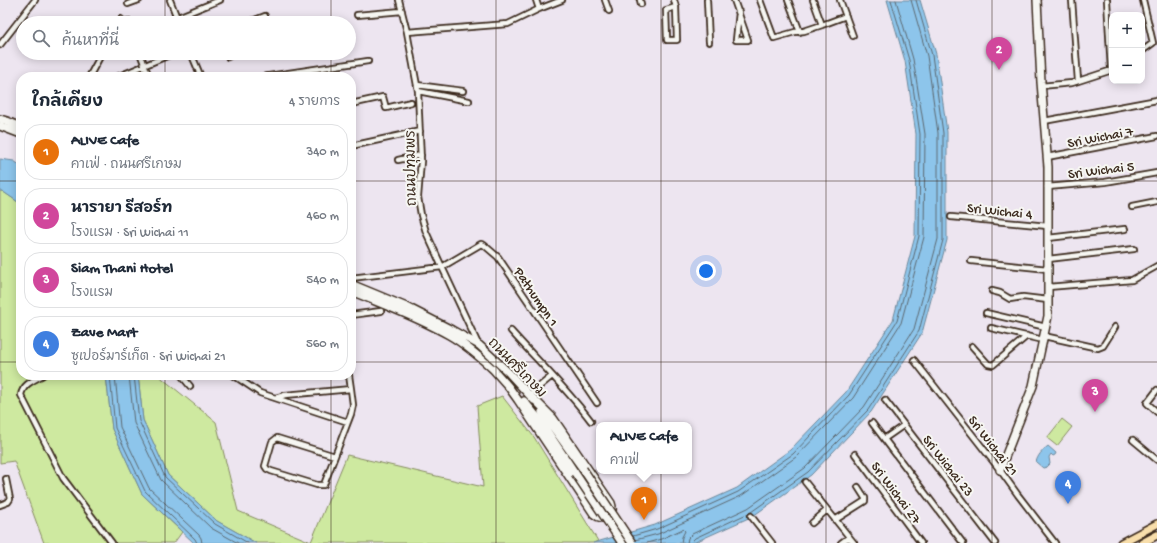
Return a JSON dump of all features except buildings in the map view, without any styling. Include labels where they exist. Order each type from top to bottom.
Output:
[{"type":"main road","points":[[1000,470],[1033,386],[1048,316],[1048,167],[1041,86],[1037,0]]},
{"type":"main road","points":[[0,119],[16,125]]},
{"type":"main road","points":[[0,126],[16,132]]},
{"type":"main road","name":"ถนนศรีเกษม","points":[[356,286],[409,308],[479,344],[530,396],[583,469],[632,543]]},
{"type":"main road","name":"ถนนศรีเกษม","points":[[356,293],[407,314],[449,335],[492,368],[521,397],[541,422],[622,543]]},
{"type":"main road","points":[[492,368],[518,400],[594,514],[599,518],[605,518],[610,515],[612,512],[611,503],[554,418],[530,396]]},
{"type":"main road","points":[[1120,543],[1157,524]]},
{"type":"main road","points":[[1141,533],[1146,533],[1148,535],[1144,542]]},
{"type":"main road","points":[[1144,542],[1156,538]]},
{"type":"street","points":[[22,16],[35,0]]},
{"type":"street","points":[[128,4],[139,0]]},
{"type":"street","points":[[170,0],[177,16]]},
{"type":"street","points":[[180,16],[220,0]]},
{"type":"street","name":"ถนนปทุมพร","points":[[399,0],[407,32],[418,91],[421,155],[418,197],[421,215],[426,232],[479,344]]},
{"type":"street","points":[[536,0],[539,9]]},
{"type":"street","points":[[407,32],[508,24],[562,0]]},
{"type":"street","points":[[605,0],[609,11]]},
{"type":"street","points":[[674,0],[676,7],[677,40],[667,40],[666,10],[676,7]]},
{"type":"street","points":[[707,0],[709,42]]},
{"type":"street","points":[[734,0],[739,12],[748,40],[736,40],[739,12]]},
{"type":"street","points":[[760,0],[774,38],[800,32],[846,16]]},
{"type":"street","points":[[788,0],[800,32]]},
{"type":"street","points":[[813,0],[822,25]]},
{"type":"street","points":[[840,0],[853,36]]},
{"type":"street","points":[[1072,0],[1078,81]]},
{"type":"street","points":[[1107,0],[1110,48]]},
{"type":"street","points":[[1143,0],[1153,43],[1145,48]]},
{"type":"street","points":[[357,15],[402,11]]},
{"type":"street","points":[[0,44],[16,24]]},
{"type":"street","points":[[92,72],[98,60]]},
{"type":"street","points":[[143,60],[147,72]]},
{"type":"street","points":[[130,72],[158,60]]},
{"type":"street","points":[[193,60],[198,72]]},
{"type":"street","points":[[295,72],[368,61]]},
{"type":"street","points":[[1041,86],[1072,83],[1109,71]]},
{"type":"street","points":[[417,85],[463,91]]},
{"type":"street","points":[[418,91],[469,101]]},
{"type":"street","points":[[356,103],[383,97],[386,108],[411,102]]},
{"type":"street","points":[[1044,122],[1157,100]]},
{"type":"street","points":[[356,145],[420,132]]},
{"type":"street","name":"Sri Wichai 7","points":[[1047,157],[1157,136]]},
{"type":"street","points":[[398,160],[421,155]]},
{"type":"street","name":"Sri Wichai 5","points":[[1047,187],[1105,182],[1157,173]]},
{"type":"street","points":[[1132,207],[1157,202]]},
{"type":"street","name":"Sri Wichai 4","points":[[950,217],[1048,226]]},
{"type":"street","points":[[1048,238],[1125,229]]},
{"type":"street","name":"Pathumpn 1","points":[[442,267],[480,244],[484,245],[498,257],[597,403]]},
{"type":"street","points":[[1048,260],[1134,249]]},
{"type":"street","points":[[971,261],[1048,269]]},
{"type":"street","points":[[1048,287],[1124,282],[1136,279],[1157,266]]},
{"type":"street","points":[[356,277],[442,267]]},
{"type":"street","points":[[992,291],[1000,293],[1010,299],[1023,298],[1048,300]]},
{"type":"street","points":[[356,314],[381,311]]},
{"type":"street","points":[[986,313],[1046,327]]},
{"type":"street","points":[[991,328],[1027,336],[1098,348],[1103,346],[1115,327]]},
{"type":"street","points":[[511,331],[574,398],[591,421]]},
{"type":"street","points":[[972,346],[988,364],[993,365],[1027,336]]},
{"type":"street","name":"Sri Wichai 21","points":[[914,360],[1055,543]]},
{"type":"street","points":[[530,396],[552,376]]},
{"type":"street","points":[[35,380],[25,386],[21,395],[63,478],[112,543]]},
{"type":"street","points":[[185,380],[190,386]]},
{"type":"street","points":[[240,380],[260,393],[348,422]]},
{"type":"street","points":[[335,456],[277,438],[272,442],[266,466],[267,469],[271,471],[317,485],[324,485],[351,414],[353,405],[349,380]]},
{"type":"street","points":[[275,398],[285,395],[350,389]]},
{"type":"street","points":[[1157,390],[1147,403],[1157,412]]},
{"type":"street","name":"Sri Wichai 23","points":[[885,400],[995,543]]},
{"type":"street","points":[[872,423],[963,543]]},
{"type":"street","points":[[884,438],[904,425]]},
{"type":"street","points":[[1133,440],[1157,460]]},
{"type":"street","name":"Sri Wichai 27","points":[[855,454],[921,543]]},
{"type":"street","points":[[0,505],[8,502],[10,499],[6,479]]},
{"type":"street","points":[[805,482],[854,543]]},
{"type":"street","points":[[835,520],[866,498],[858,487]]},
{"type":"street","points":[[812,523],[827,510]]},
{"type":"street","points":[[751,516],[772,543]]},
{"type":"street","points":[[841,543],[849,537]]},
{"type":"green space","points":[[0,191],[2,191],[16,201],[16,380],[107,380],[112,429],[142,494],[182,532],[174,543],[44,543],[14,461],[0,463]]},
{"type":"green space","points":[[139,380],[164,380],[216,422],[238,511],[311,542],[347,455],[483,487],[477,406],[502,396],[534,437],[598,541],[593,543],[256,543],[217,521],[168,475],[143,420]]},
{"type":"green space","points":[[1062,419],[1072,427],[1057,446],[1047,438]]},
{"type":"water","points":[[887,0],[920,0],[936,54],[947,132],[947,240],[922,333],[871,412],[811,475],[753,516],[693,543],[593,543],[655,525],[737,488],[790,450],[846,392],[893,320],[915,236],[916,134],[905,61]]},
{"type":"water","points":[[0,159],[14,161],[16,162],[16,201],[0,191]]},
{"type":"water","points":[[107,380],[139,380],[143,420],[168,475],[217,521],[256,543],[194,543],[142,494],[112,429]]},
{"type":"water","points":[[1048,446],[1056,453],[1053,456],[1051,454],[1049,457],[1050,464],[1043,468],[1036,462],[1040,453]]},
{"type":"place","name":"นารายา รีสอร์ท","points":[[999,70]]},
{"type":"place","name":"Siam Thani Hotel","points":[[1095,412]]},
{"type":"place","name":"Zave Mart","points":[[1068,504]]},
{"type":"place","name":"ALIVE Cafe","points":[[644,520]]}]
